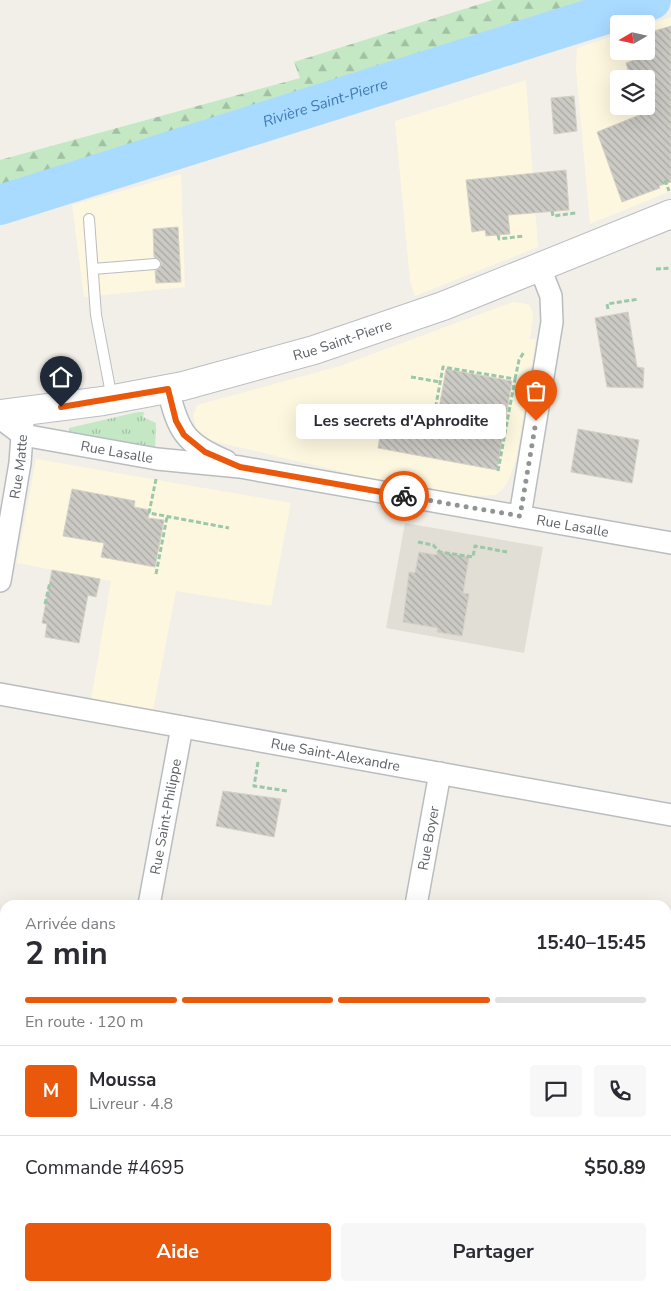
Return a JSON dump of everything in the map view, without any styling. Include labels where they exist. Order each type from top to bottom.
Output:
[{"type":"main road","name":"Rue Saint-Pierre","points":[[12,419],[168,389],[278,360],[368,333],[540,268],[671,214]]},
{"type":"street","points":[[520,516],[552,322],[550,296],[540,268]]},
{"type":"street","name":"Rue Lasalle","points":[[168,389],[176,421],[184,435],[205,452],[240,467]]},
{"type":"street","name":"Rue Lasalle","points":[[12,419],[157,459],[240,467],[671,542]]},
{"type":"street","name":"Rue Matte","points":[[0,581],[12,419]]},
{"type":"street","name":"Rue Saint-Alexandre","points":[[0,694],[671,815]]},
{"type":"street","name":"Rue Saint-Philippe","points":[[151,900],[182,727]]},
{"type":"street","name":"Rue Boyer","points":[[417,900],[440,773]]},
{"type":"lane","points":[[89,220],[96,315],[112,400]]},
{"type":"lane","points":[[93,269],[155,264]]},
{"type":"path","points":[[665,180],[670,194]]},
{"type":"path","points":[[552,211],[553,216],[576,213]]},
{"type":"path","points":[[498,235],[499,239],[524,236]]},
{"type":"path","points":[[656,269],[671,268]]},
{"type":"path","points":[[608,309],[607,304],[640,299]]},
{"type":"path","points":[[498,471],[519,360]]},
{"type":"path","points":[[367,420],[386,412],[397,416],[435,421],[443,367],[515,380]]},
{"type":"path","points":[[411,377],[440,382]]},
{"type":"path","points":[[404,416],[406,408]]},
{"type":"path","points":[[508,416],[515,417]]},
{"type":"path","points":[[156,476],[149,513],[228,528]]},
{"type":"path","points":[[156,574],[167,517]]},
{"type":"path","points":[[418,542],[433,545],[440,552],[473,557],[475,546],[507,552]]},
{"type":"path","points":[[46,604],[50,582]]},
{"type":"path","points":[[254,786],[287,790]]},
{"type":"shaded area","points":[[671,17],[671,191],[590,224],[576,69],[577,48],[610,37],[610,60],[655,60],[655,22]]},
{"type":"shaded area","points":[[526,80],[538,247],[415,296],[410,281],[395,121]]},
{"type":"shaded area","points":[[181,174],[185,287],[84,297],[72,205]]},
{"type":"shaded area","points":[[513,302],[528,304],[532,310],[533,318],[530,339],[536,339],[516,459],[504,488],[496,495],[471,496],[373,479],[200,438],[192,430],[196,428],[193,415],[197,405],[340,366]]},
{"type":"shaded area","points":[[36,459],[291,503],[271,606],[176,591],[153,710],[91,700],[111,581],[17,563]]},
{"type":"shaded area","points":[[405,523],[543,547],[524,653],[386,628]]},
{"type":"green space","points":[[493,0],[591,0],[0,188],[0,160],[300,78],[294,62]]},
{"type":"green space","points":[[144,412],[143,417],[156,423],[155,451],[70,434],[69,428]]},
{"type":"building","points":[[671,26],[671,182],[622,202],[597,132],[640,115],[655,115],[655,70],[628,70],[626,63],[634,60],[655,60],[655,31]]},
{"type":"building","points":[[574,96],[577,131],[554,134],[551,98]]},
{"type":"building","points":[[566,170],[569,210],[508,215],[510,234],[486,236],[485,230],[472,232],[466,180]]},
{"type":"building","points":[[178,227],[181,282],[156,283],[155,271],[162,264],[160,260],[154,257],[153,229]]},
{"type":"building","points":[[628,312],[637,367],[644,368],[643,388],[607,387],[595,318]]},
{"type":"building","points":[[446,369],[512,381],[497,470],[378,448],[383,416],[436,425]]},
{"type":"building","points":[[578,429],[639,440],[632,483],[571,472]]},
{"type":"building","points":[[72,489],[135,501],[134,507],[150,510],[148,518],[164,520],[155,567],[101,557],[104,543],[63,536]]},
{"type":"building","points":[[437,551],[469,557],[463,593],[469,594],[462,636],[437,632],[438,628],[403,622],[409,572],[415,573],[419,552],[437,555]]},
{"type":"building","points":[[52,570],[100,579],[96,597],[88,595],[79,643],[45,637],[47,624],[42,623]]},
{"type":"building","points":[[223,791],[281,799],[274,837],[216,826]]},
{"type":"waterway","name":"Rivière Saint-Pierre","points":[[0,205],[651,0]]},
{"type":"way so far","points":[[404,496],[520,516],[536,421]]},
{"type":"place","name":"Les secrets d'Aphrodite","points":[[536,421]]},
{"type":"route","points":[[61,407],[168,389],[176,421],[184,435],[192,444],[205,452],[240,467],[404,496]]}]
